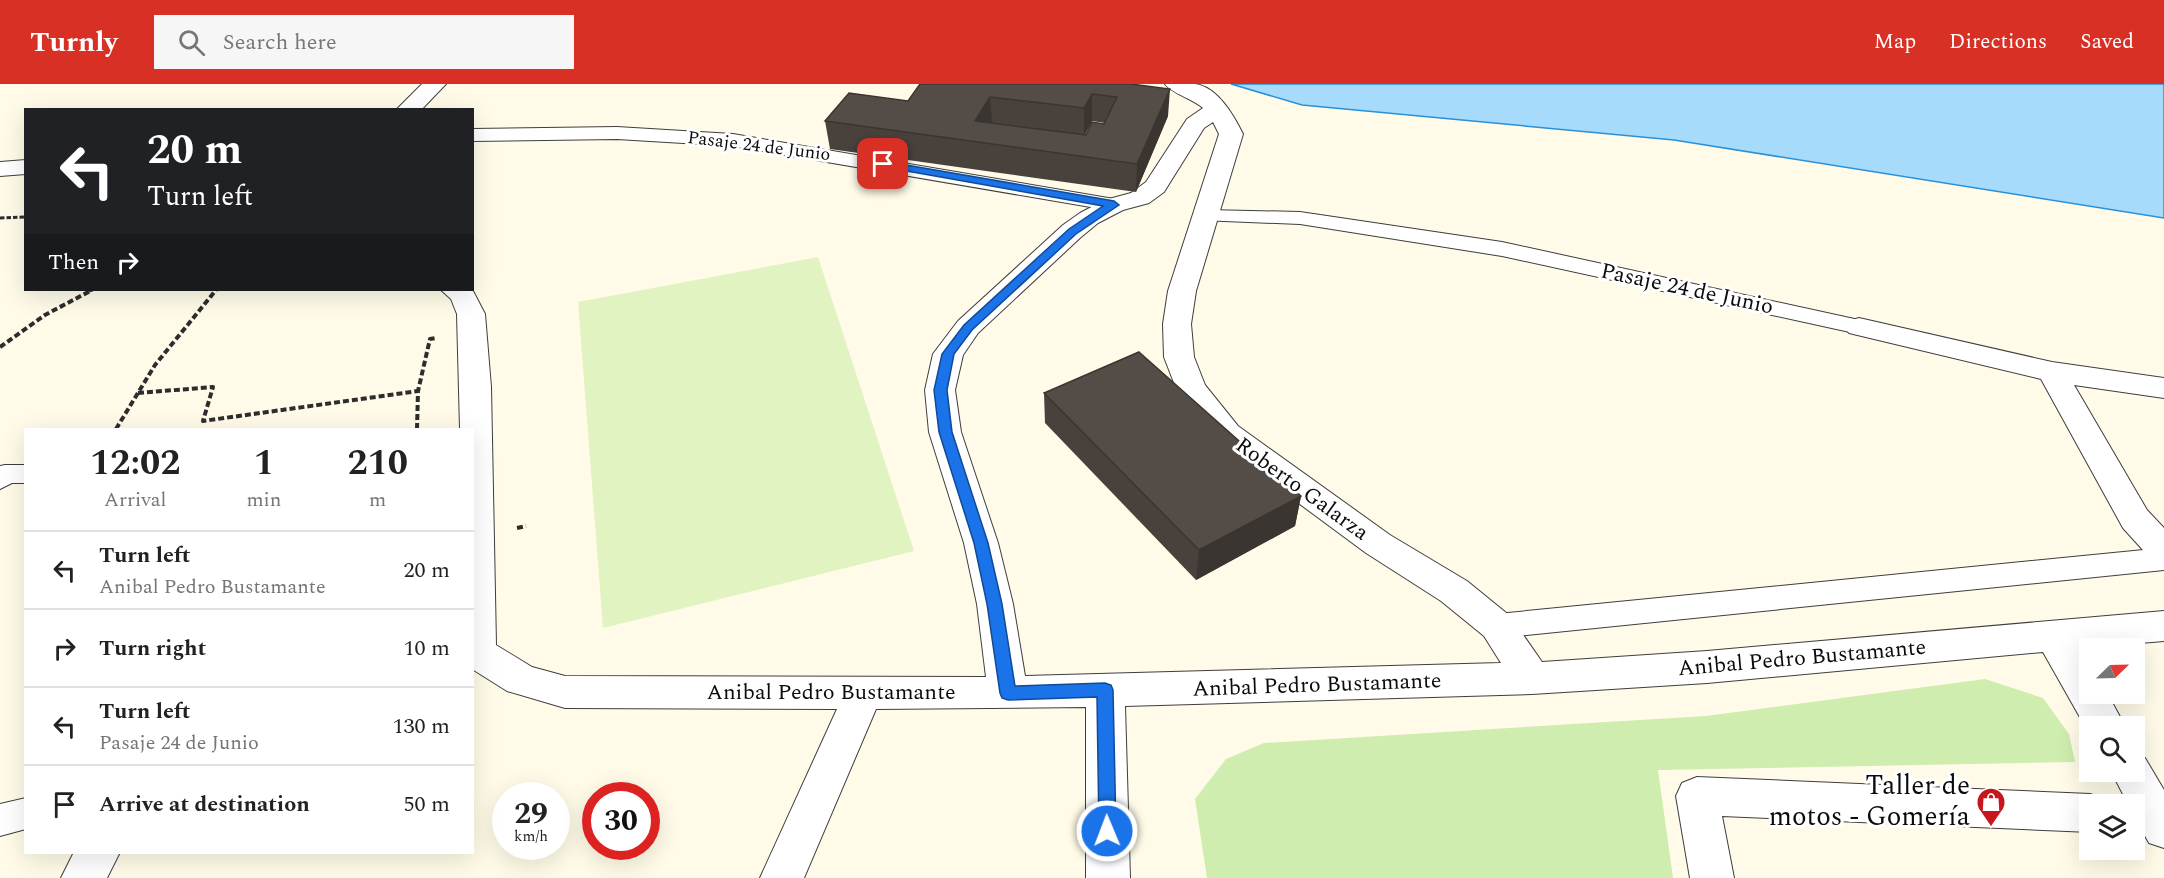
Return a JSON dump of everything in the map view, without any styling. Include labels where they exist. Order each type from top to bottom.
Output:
[{"type":"street","points":[[409,108],[435,84]]},
{"type":"street","points":[[1008,693],[995,604],[983,553],[945,432],[940,390],[948,354],[968,327],[1072,231],[1089,218],[1114,205],[1140,198],[1155,187],[1195,124],[1218,108],[1204,96],[1176,84]]},
{"type":"street","name":"Roberto Galarza","points":[[1218,108],[1231,134],[1182,291],[1177,324],[1179,357],[1191,387],[1227,435],[1378,544],[1454,591],[1497,626],[1532,678]]},
{"type":"street","points":[[0,169],[24,167]]},
{"type":"street","points":[[457,291],[463,295],[471,314],[476,387],[475,653]]},
{"type":"street","name":"Pasaje 24 de Junio","points":[[1859,327],[2052,372],[2164,388]]},
{"type":"street","points":[[2052,372],[2135,519],[2164,550]]},
{"type":"street","name":"Anibal Pedro Bustamante","points":[[475,653],[521,681],[565,692],[1008,693],[1532,678],[1719,666],[2164,626]]},
{"type":"street","points":[[2054,637],[2099,716]]},
{"type":"street","points":[[1105,690],[1108,878]]},
{"type":"street","points":[[782,878],[864,692]]},
{"type":"street","points":[[2136,782],[2155,819]]},
{"type":"street","points":[[1712,878],[1697,796],[2079,813]]},
{"type":"street","points":[[82,878],[97,854]]},
{"type":"lane","name":"Pasaje 24 de Junio","points":[[474,135],[617,133],[733,140],[1114,205]]},
{"type":"lane","name":"Pasaje 24 de Junio","points":[[1207,216],[1300,218],[1502,249],[1859,327]]},
{"type":"lane","points":[[0,479],[6,474],[24,474]]},
{"type":"lane","points":[[1497,626],[2164,559]]},
{"type":"lane","points":[[0,820],[24,814]]},
{"type":"path","points":[[0,218],[24,217]]},
{"type":"path","points":[[0,347],[45,315],[90,291]]},
{"type":"path","points":[[117,428],[155,365],[215,291]]},
{"type":"path","points":[[138,393],[213,387],[203,420],[418,391]]},
{"type":"green space","points":[[818,257],[914,551],[603,628],[578,302]]},
{"type":"green space","points":[[1985,679],[2043,698],[2069,734],[2075,762],[1658,770],[1673,878],[1207,878],[1195,799],[1226,759],[1264,743],[1706,716]]},
{"type":"water","points":[[1231,84],[2164,84],[2164,218],[1674,140],[1302,105]]},
{"type":"building","points":[[920,84],[1131,84],[1170,89],[1137,164],[825,121],[849,93],[908,101]],"holes":[[[1092,94],[1117,97],[1104,124],[1092,122],[1086,135],[975,121],[990,97],[1084,108]]]},
{"type":"building","points":[[1139,352],[1301,496],[1199,550],[1044,393]]},
{"type":"place","name":"Taller de motos - Gomería","points":[[1991,828]]},
{"type":"route","points":[[883,164],[1114,205],[1089,218],[1072,231],[968,327],[948,354],[940,390],[945,432],[981,543],[995,604],[1008,693],[1105,690],[1107,831]]}]
